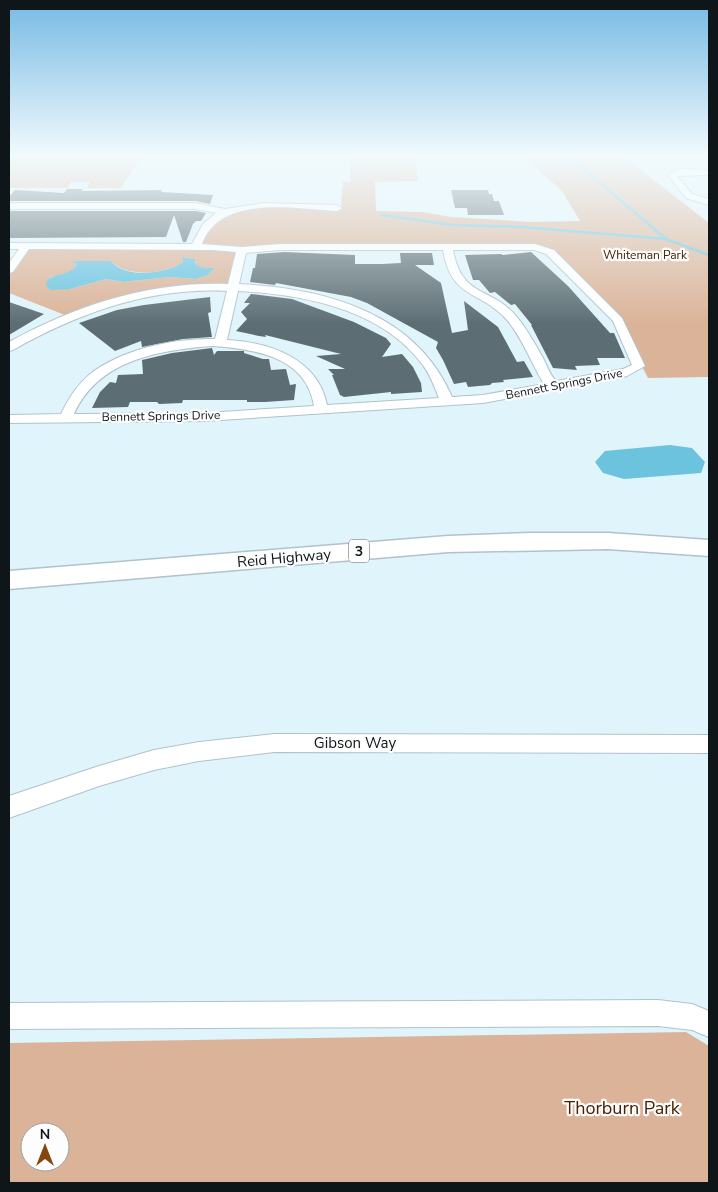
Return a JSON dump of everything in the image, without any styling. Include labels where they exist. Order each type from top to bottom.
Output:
[{"type":"highway","name":"Reid Highway","points":[[9,567],[252,549],[370,537],[445,532],[601,530],[709,535]]},
{"type":"highway","name":"Reid Highway","points":[[9,580],[448,544],[608,541],[709,548]]},
{"type":"street","points":[[196,246],[207,226],[224,213]]},
{"type":"street","name":"Bennett Springs Drive","points":[[9,246],[196,246],[242,250],[280,247],[525,246],[550,252],[618,320],[639,366],[627,372],[496,397],[205,417],[9,419]]},
{"type":"street","points":[[9,270],[26,246]]},
{"type":"street","points":[[447,246],[452,269],[457,278],[468,289],[502,308],[512,317],[549,382],[554,386]]},
{"type":"street","points":[[220,342],[242,250]]},
{"type":"street","points":[[9,347],[58,322],[115,302],[176,290],[233,288],[294,293],[332,303],[367,316],[395,332],[420,353],[438,378],[447,401]]},
{"type":"street","points":[[66,418],[77,394],[87,383],[113,365],[145,352],[165,347],[220,342],[261,349],[293,363],[305,373],[315,386],[321,410]]},
{"type":"street","name":"Gibson Way","points":[[9,806],[96,776],[155,760],[235,746],[274,743],[709,744]]},
{"type":"street","points":[[9,1016],[658,1013],[692,1017],[709,1024]]},
{"type":"green space","name":"Whiteman Park","points":[[224,213],[426,213],[452,217],[533,222],[580,221],[575,213],[696,213],[709,223],[709,377],[648,378],[621,325],[548,248],[527,244],[340,244],[243,250],[233,288],[161,292],[70,317],[9,293],[9,270],[26,246],[196,246],[199,238]],"holes":[[[184,257],[194,259],[195,264],[199,268],[215,268],[208,275],[196,279],[169,277],[123,282],[106,279],[70,289],[50,277],[69,272],[77,264],[71,263],[111,261],[126,270],[136,272],[167,269],[183,262]]]},
{"type":"green space","name":"Thorburn Park","points":[[686,1032],[709,1046],[709,1183],[9,1183],[9,1043]]},
{"type":"water","points":[[183,257],[195,259],[195,264],[203,268],[215,268],[208,275],[196,279],[169,277],[123,282],[106,279],[70,289],[50,290],[46,285],[50,278],[74,268],[77,264],[70,263],[77,261],[111,261],[117,267],[146,273],[176,266],[183,262]]},
{"type":"water","points":[[670,445],[692,448],[705,462],[701,473],[624,479],[603,473],[595,462],[605,451]]},
{"type":"building","points":[[9,213],[206,213],[201,221],[196,221],[193,224],[186,242],[183,242],[174,215],[166,237],[9,238]]},
{"type":"building","points":[[468,213],[503,213],[504,215],[468,215]]},
{"type":"building","points":[[284,252],[355,255],[355,264],[401,263],[400,253],[432,253],[434,265],[415,265],[441,283],[452,333],[468,330],[464,301],[498,327],[517,362],[524,361],[533,377],[503,380],[504,382],[492,383],[490,385],[468,387],[466,382],[454,384],[436,348],[438,342],[367,303],[351,297],[276,283],[275,285],[250,282],[257,254]]},
{"type":"building","points":[[531,252],[568,286],[610,333],[614,333],[625,358],[597,358],[600,365],[575,366],[577,370],[553,368],[532,325],[515,304],[511,305],[495,292],[490,293],[479,280],[473,280],[465,255],[503,255]]},
{"type":"building","points":[[251,294],[292,299],[354,322],[386,338],[391,344],[382,357],[402,354],[413,367],[421,383],[422,392],[391,394],[391,392],[344,397],[340,395],[332,375],[334,375],[328,369],[345,369],[316,356],[341,354],[265,335],[266,337],[236,331],[247,319],[241,312],[250,303],[244,303]]},
{"type":"building","points":[[210,297],[211,312],[208,313],[212,337],[183,339],[142,347],[141,341],[115,351],[79,323],[117,310]]},
{"type":"building","points":[[9,302],[44,314],[9,335]]},
{"type":"building","points":[[212,348],[214,355],[217,351],[244,351],[244,353],[269,359],[271,370],[286,369],[290,385],[296,384],[294,400],[247,402],[247,400],[183,400],[182,403],[159,404],[157,402],[130,402],[128,407],[92,408],[100,392],[110,382],[116,383],[118,375],[143,374],[142,360],[172,353]]},
{"type":"waterway","points":[[635,213],[666,239]]},
{"type":"waterway","points":[[382,215],[452,225],[521,227],[666,239]]},
{"type":"waterway","points":[[666,239],[709,255]]}]
